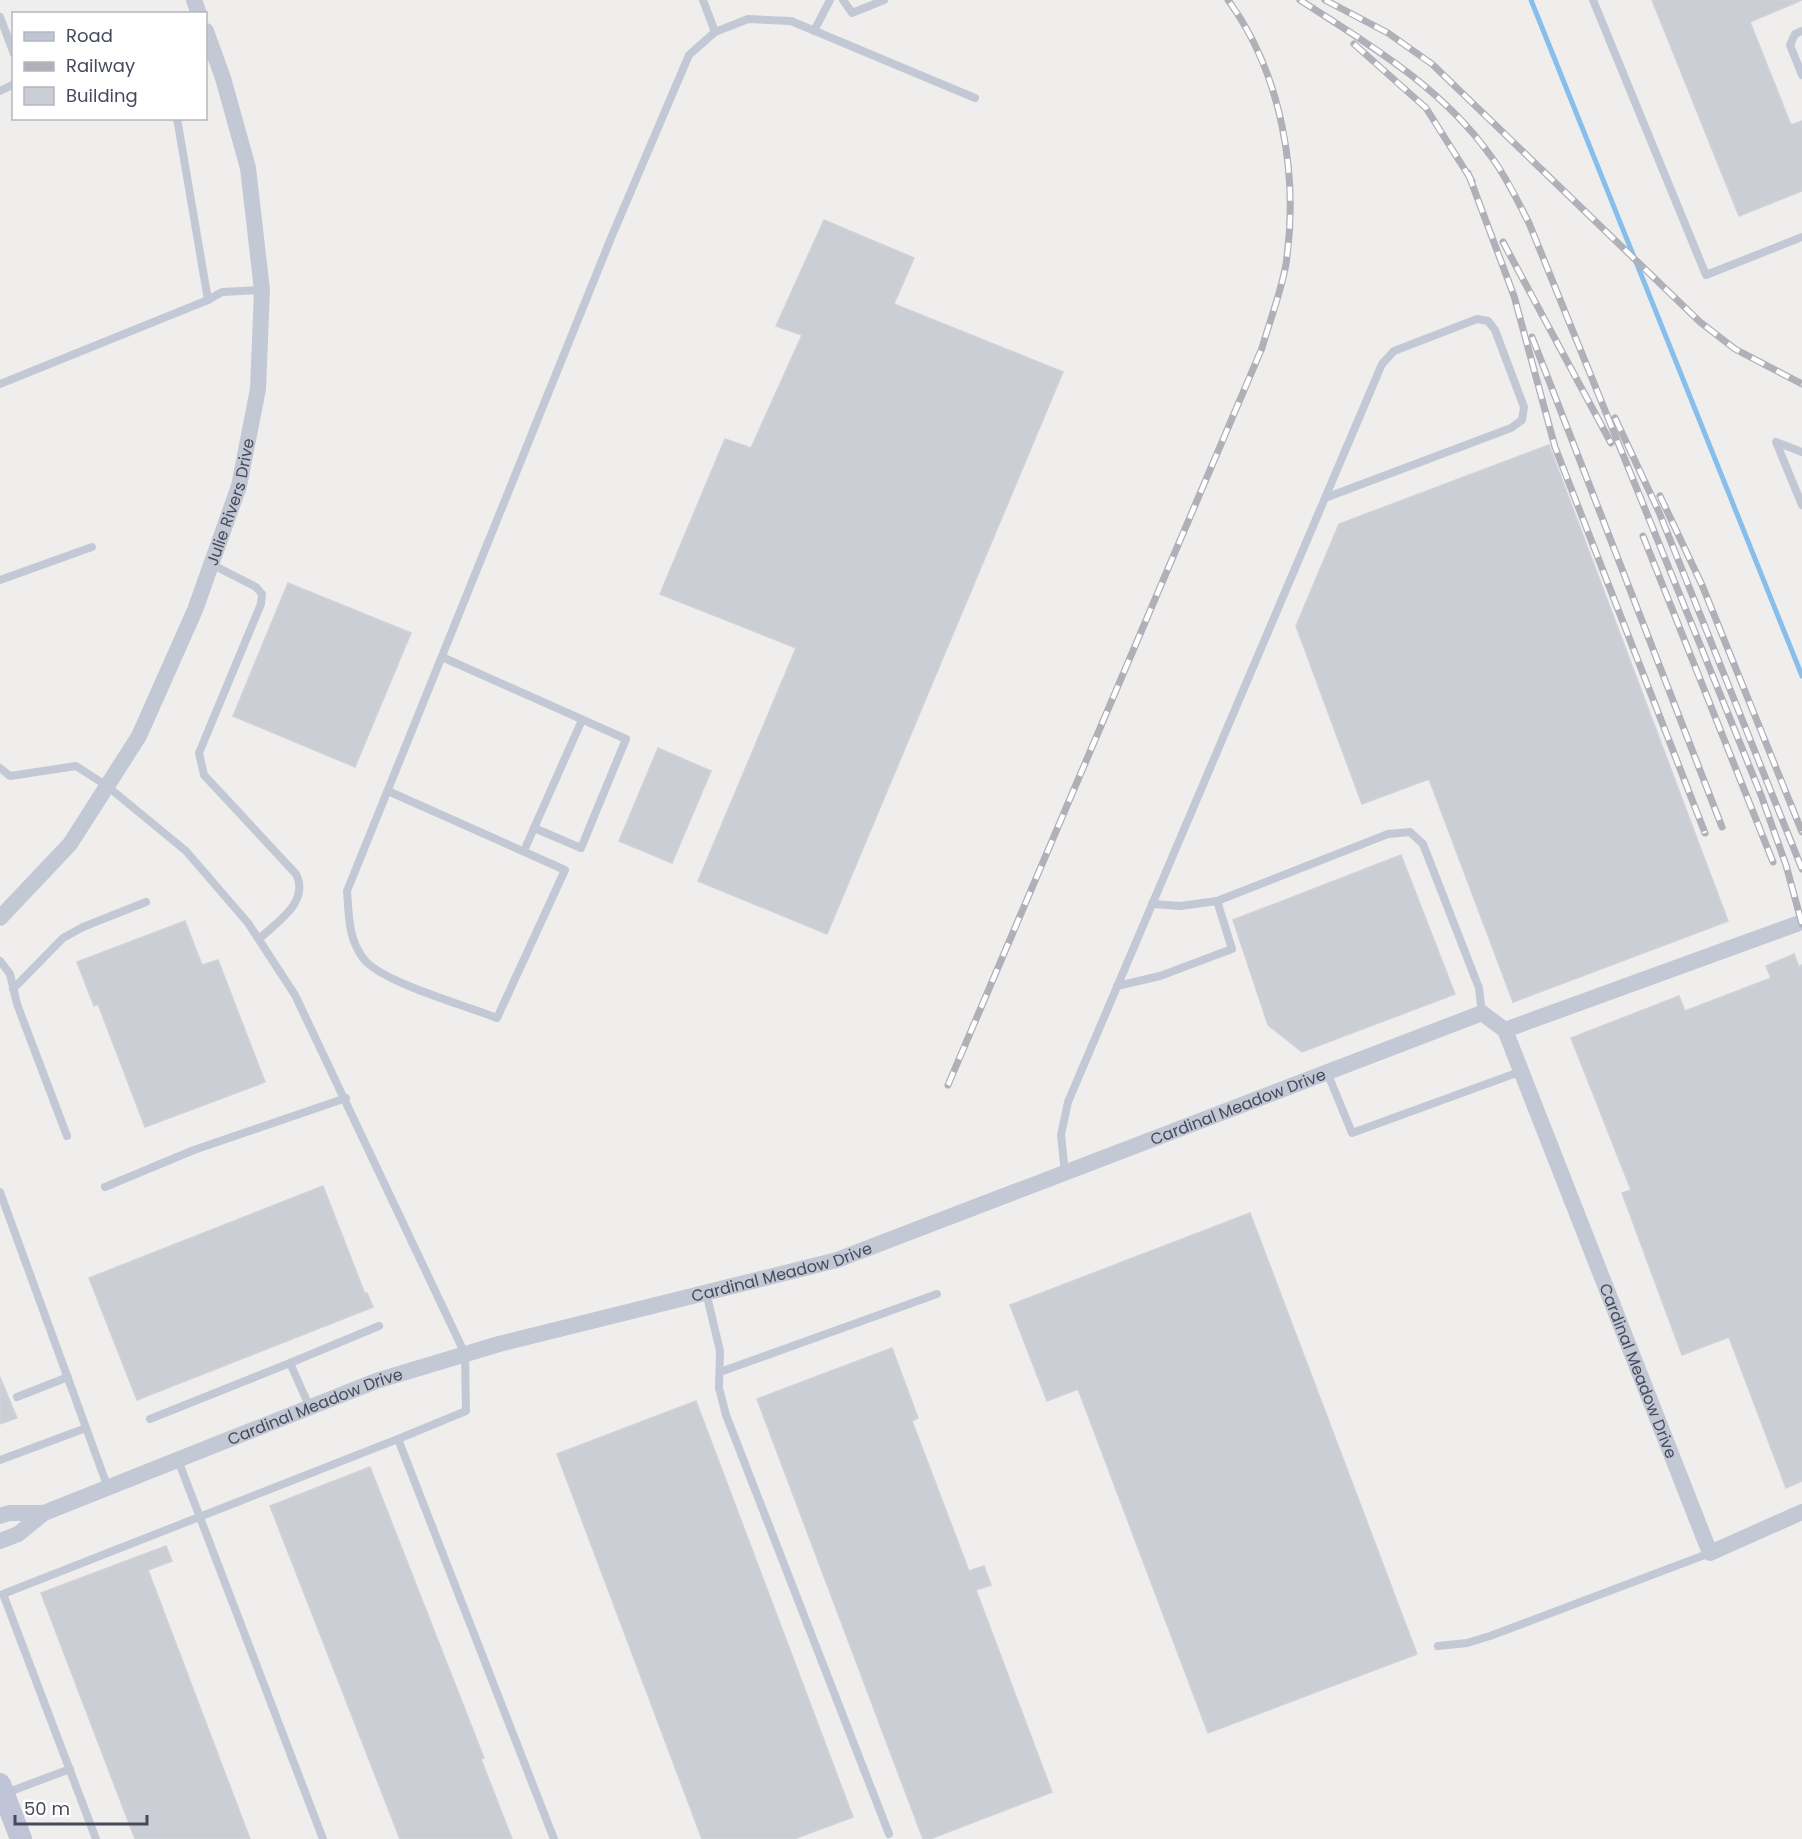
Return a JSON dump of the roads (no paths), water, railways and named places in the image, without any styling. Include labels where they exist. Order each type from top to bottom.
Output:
[{"type":"main road","points":[[2,1789],[21,1839]]},
{"type":"street","name":"Julie Rivers Drive","points":[[0,918],[70,844],[139,736],[195,610],[238,486],[258,389],[262,290],[248,168],[223,78],[207,34]]},
{"type":"street","points":[[1482,1013],[1505,1030],[1802,922]]},
{"type":"street","name":"Cardinal Meadow Drive","points":[[0,1541],[18,1534],[44,1513],[376,1381],[465,1354],[837,1260],[1482,1013]]},
{"type":"street","name":"Cardinal Meadow Drive","points":[[1505,1030],[1710,1553]]},
{"type":"street","points":[[1710,1553],[1802,1512]]},
{"type":"street","name":"Cardinal Meadow Drive","points":[[0,1516],[9,1513],[44,1513]]},
{"type":"lane","points":[[703,0],[715,32]]},
{"type":"lane","points":[[814,31],[830,0]]},
{"type":"lane","points":[[843,0],[852,13],[884,0]]},
{"type":"lane","points":[[1593,0],[1706,275],[1802,237]]},
{"type":"lane","points":[[0,17],[12,49]]},
{"type":"lane","points":[[388,791],[565,870],[497,1018],[395,980],[364,959],[350,931],[347,891],[611,238],[689,55],[715,32],[748,19],[791,21],[975,98]]},
{"type":"lane","points":[[1802,31],[1795,34],[1790,45],[1802,75]]},
{"type":"lane","points":[[177,120],[208,300]]},
{"type":"lane","points":[[0,384],[208,300],[222,292],[262,290]]},
{"type":"lane","points":[[1065,1173],[1061,1135],[1068,1102],[1382,364],[1394,351],[1477,319],[1488,321],[1495,330],[1524,407],[1522,420],[1511,428],[1325,498]]},
{"type":"lane","points":[[1802,452],[1776,442],[1802,505]]},
{"type":"lane","points":[[0,580],[92,547]]},
{"type":"lane","points":[[211,564],[256,587],[262,594],[261,604],[199,753],[199,764],[204,775],[296,874],[301,883],[300,896],[292,908],[259,939]]},
{"type":"lane","points":[[442,657],[626,740],[581,848],[534,828]]},
{"type":"lane","points":[[524,851],[582,720]]},
{"type":"lane","points":[[0,768],[10,776],[76,766],[107,786],[186,851],[248,922],[295,995],[346,1098],[465,1354],[466,1411],[3,1594],[96,1839]]},
{"type":"lane","points":[[1152,904],[1180,906],[1217,901],[1388,834],[1410,832],[1423,844],[1479,988],[1482,1013]]},
{"type":"lane","points":[[1117,986],[1160,976],[1232,949],[1217,901]]},
{"type":"lane","points":[[14,989],[63,938],[83,927],[146,902]]},
{"type":"lane","points":[[0,961],[10,974],[67,1136]]},
{"type":"lane","points":[[1328,1072],[1352,1133],[1522,1071]]},
{"type":"lane","points":[[105,1187],[194,1150],[346,1098]]},
{"type":"lane","points":[[0,1192],[108,1488]]},
{"type":"lane","points":[[706,1292],[720,1351],[718,1388],[726,1415],[889,1834]]},
{"type":"lane","points":[[720,1372],[937,1294]]},
{"type":"lane","points":[[150,1419],[379,1326]]},
{"type":"lane","points":[[290,1363],[310,1408]]},
{"type":"lane","points":[[17,1397],[68,1377]]},
{"type":"lane","points":[[0,1460],[86,1428]]},
{"type":"lane","points":[[398,1439],[554,1839]]},
{"type":"lane","points":[[178,1460],[323,1839]]},
{"type":"lane","points":[[1438,1646],[1467,1643],[1490,1636],[1710,1553]]},
{"type":"lane","points":[[2,1789],[70,1769]]},
{"type":"waterway","points":[[1531,0],[1802,676]]},
{"type":"railway","points":[[948,1085],[1262,348],[1281,285],[1286,264],[1290,196],[1288,161],[1282,126],[1274,93],[1262,60],[1247,29],[1228,0]]},
{"type":"railway","points":[[1300,0],[1378,51],[1427,88],[1471,131],[1496,163],[1511,188],[1529,223],[1761,795],[1786,865],[1802,924]]},
{"type":"railway","points":[[1325,0],[1388,33],[1432,64],[1700,322],[1735,349],[1802,384]]},
{"type":"railway","points":[[1354,44],[1426,108],[1472,181]]},
{"type":"railway","points":[[1468,173],[1514,296],[1555,447],[1705,833]]},
{"type":"railway","points":[[1503,242],[1611,443]]},
{"type":"railway","points":[[1532,337],[1722,827]]},
{"type":"railway","points":[[1615,418],[1659,512],[1802,869]]},
{"type":"railway","points":[[1660,496],[1702,585],[1802,832]]},
{"type":"railway","points":[[1643,536],[1773,862]]}]
